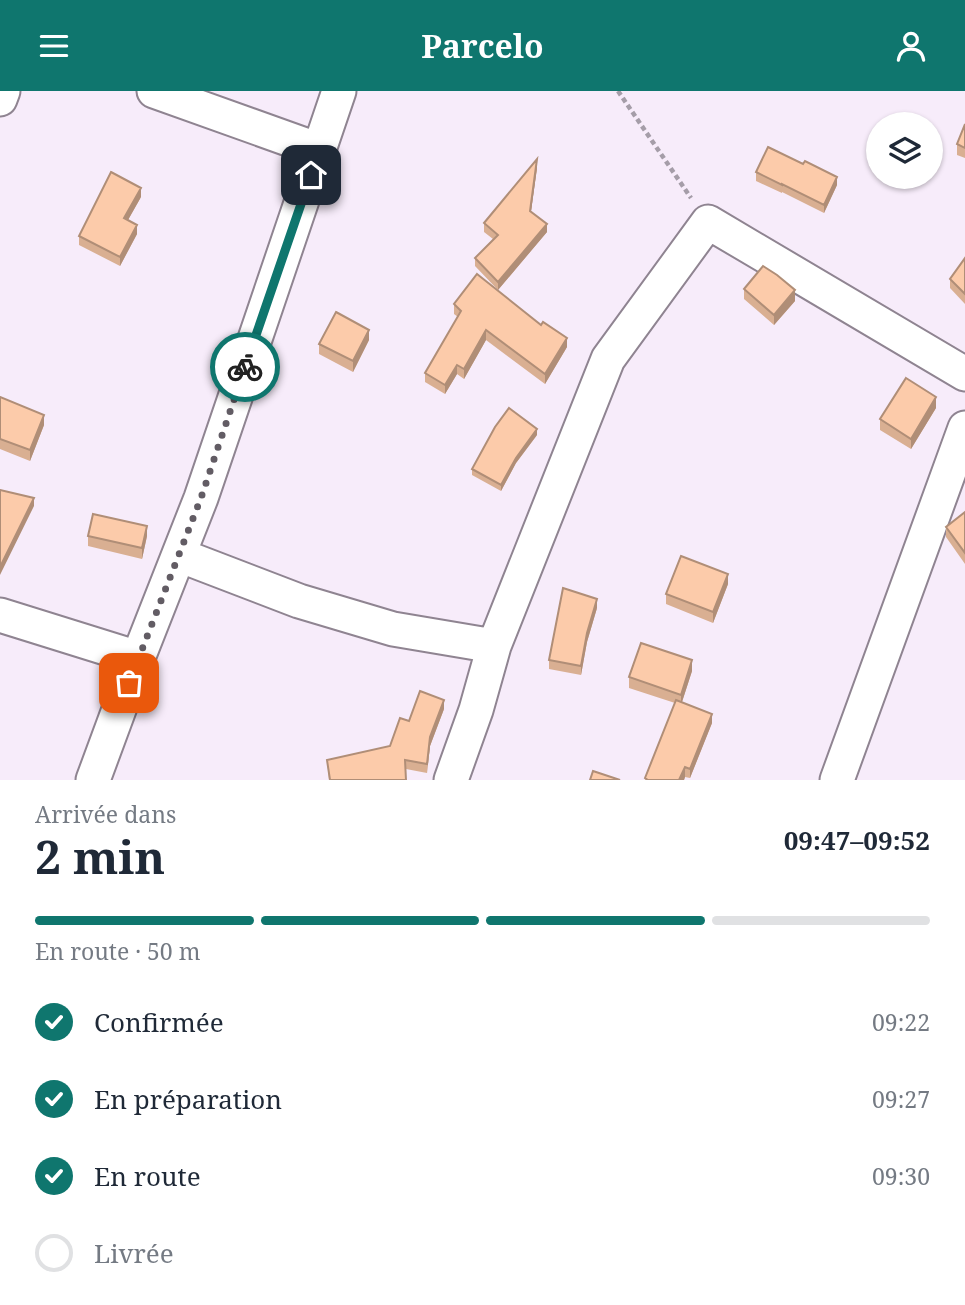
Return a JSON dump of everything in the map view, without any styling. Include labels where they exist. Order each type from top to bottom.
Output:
[{"type":"street","points":[[0,99],[3,91]]},
{"type":"street","points":[[154,91],[319,150]]},
{"type":"street","points":[[93,780],[201,498],[339,91]]},
{"type":"street","points":[[451,780],[494,646],[608,359],[708,222],[965,374]]},
{"type":"street","points":[[837,780],[965,428]]},
{"type":"street","points":[[179,555],[299,601],[393,629],[494,646]]},
{"type":"street","points":[[0,615],[138,658]]},
{"type":"path","points":[[618,91],[708,222]]},
{"type":"building","points":[[965,124],[965,148],[957,144]]},
{"type":"building","points":[[768,147],[837,177],[824,205],[756,172]]},
{"type":"building","points":[[537,159],[530,211],[547,224],[498,282],[475,258],[498,235],[484,223]]},
{"type":"building","points":[[111,172],[141,188],[124,218],[137,225],[120,257],[79,236]]},
{"type":"building","points":[[965,258],[965,294],[950,279]]},
{"type":"building","points":[[763,266],[795,290],[774,315],[744,289]]},
{"type":"building","points":[[477,274],[541,325],[543,322],[567,338],[545,374],[486,330],[464,369],[457,365],[445,385],[425,373],[461,311],[454,304]]},
{"type":"building","points":[[336,312],[369,330],[353,361],[319,344]]},
{"type":"building","points":[[906,378],[936,397],[911,439],[880,419]]},
{"type":"building","points":[[0,397],[44,415],[30,450],[0,439]]},
{"type":"building","points":[[509,408],[537,429],[501,485],[472,469],[495,427]]},
{"type":"building","points":[[0,490],[34,498],[0,567]]},
{"type":"building","points":[[965,512],[965,553],[946,527]]},
{"type":"building","points":[[93,514],[147,526],[142,548],[88,536]]},
{"type":"building","points":[[681,556],[728,574],[713,612],[666,594]]},
{"type":"building","points":[[563,588],[597,599],[581,666],[549,660]]},
{"type":"building","points":[[641,643],[692,660],[681,695],[629,677]]},
{"type":"building","points":[[420,691],[444,700],[430,737],[427,764],[405,760],[406,780],[330,780],[327,760],[390,746],[400,718],[409,721]]},
{"type":"building","points":[[676,700],[712,714],[690,769],[685,767],[679,780],[648,780],[645,778]]},
{"type":"building","points":[[593,771],[620,780],[590,780]]},
{"type":"way so far","points":[[129,683],[201,498],[245,367]]},
{"type":"route","points":[[245,367],[311,175]]}]
